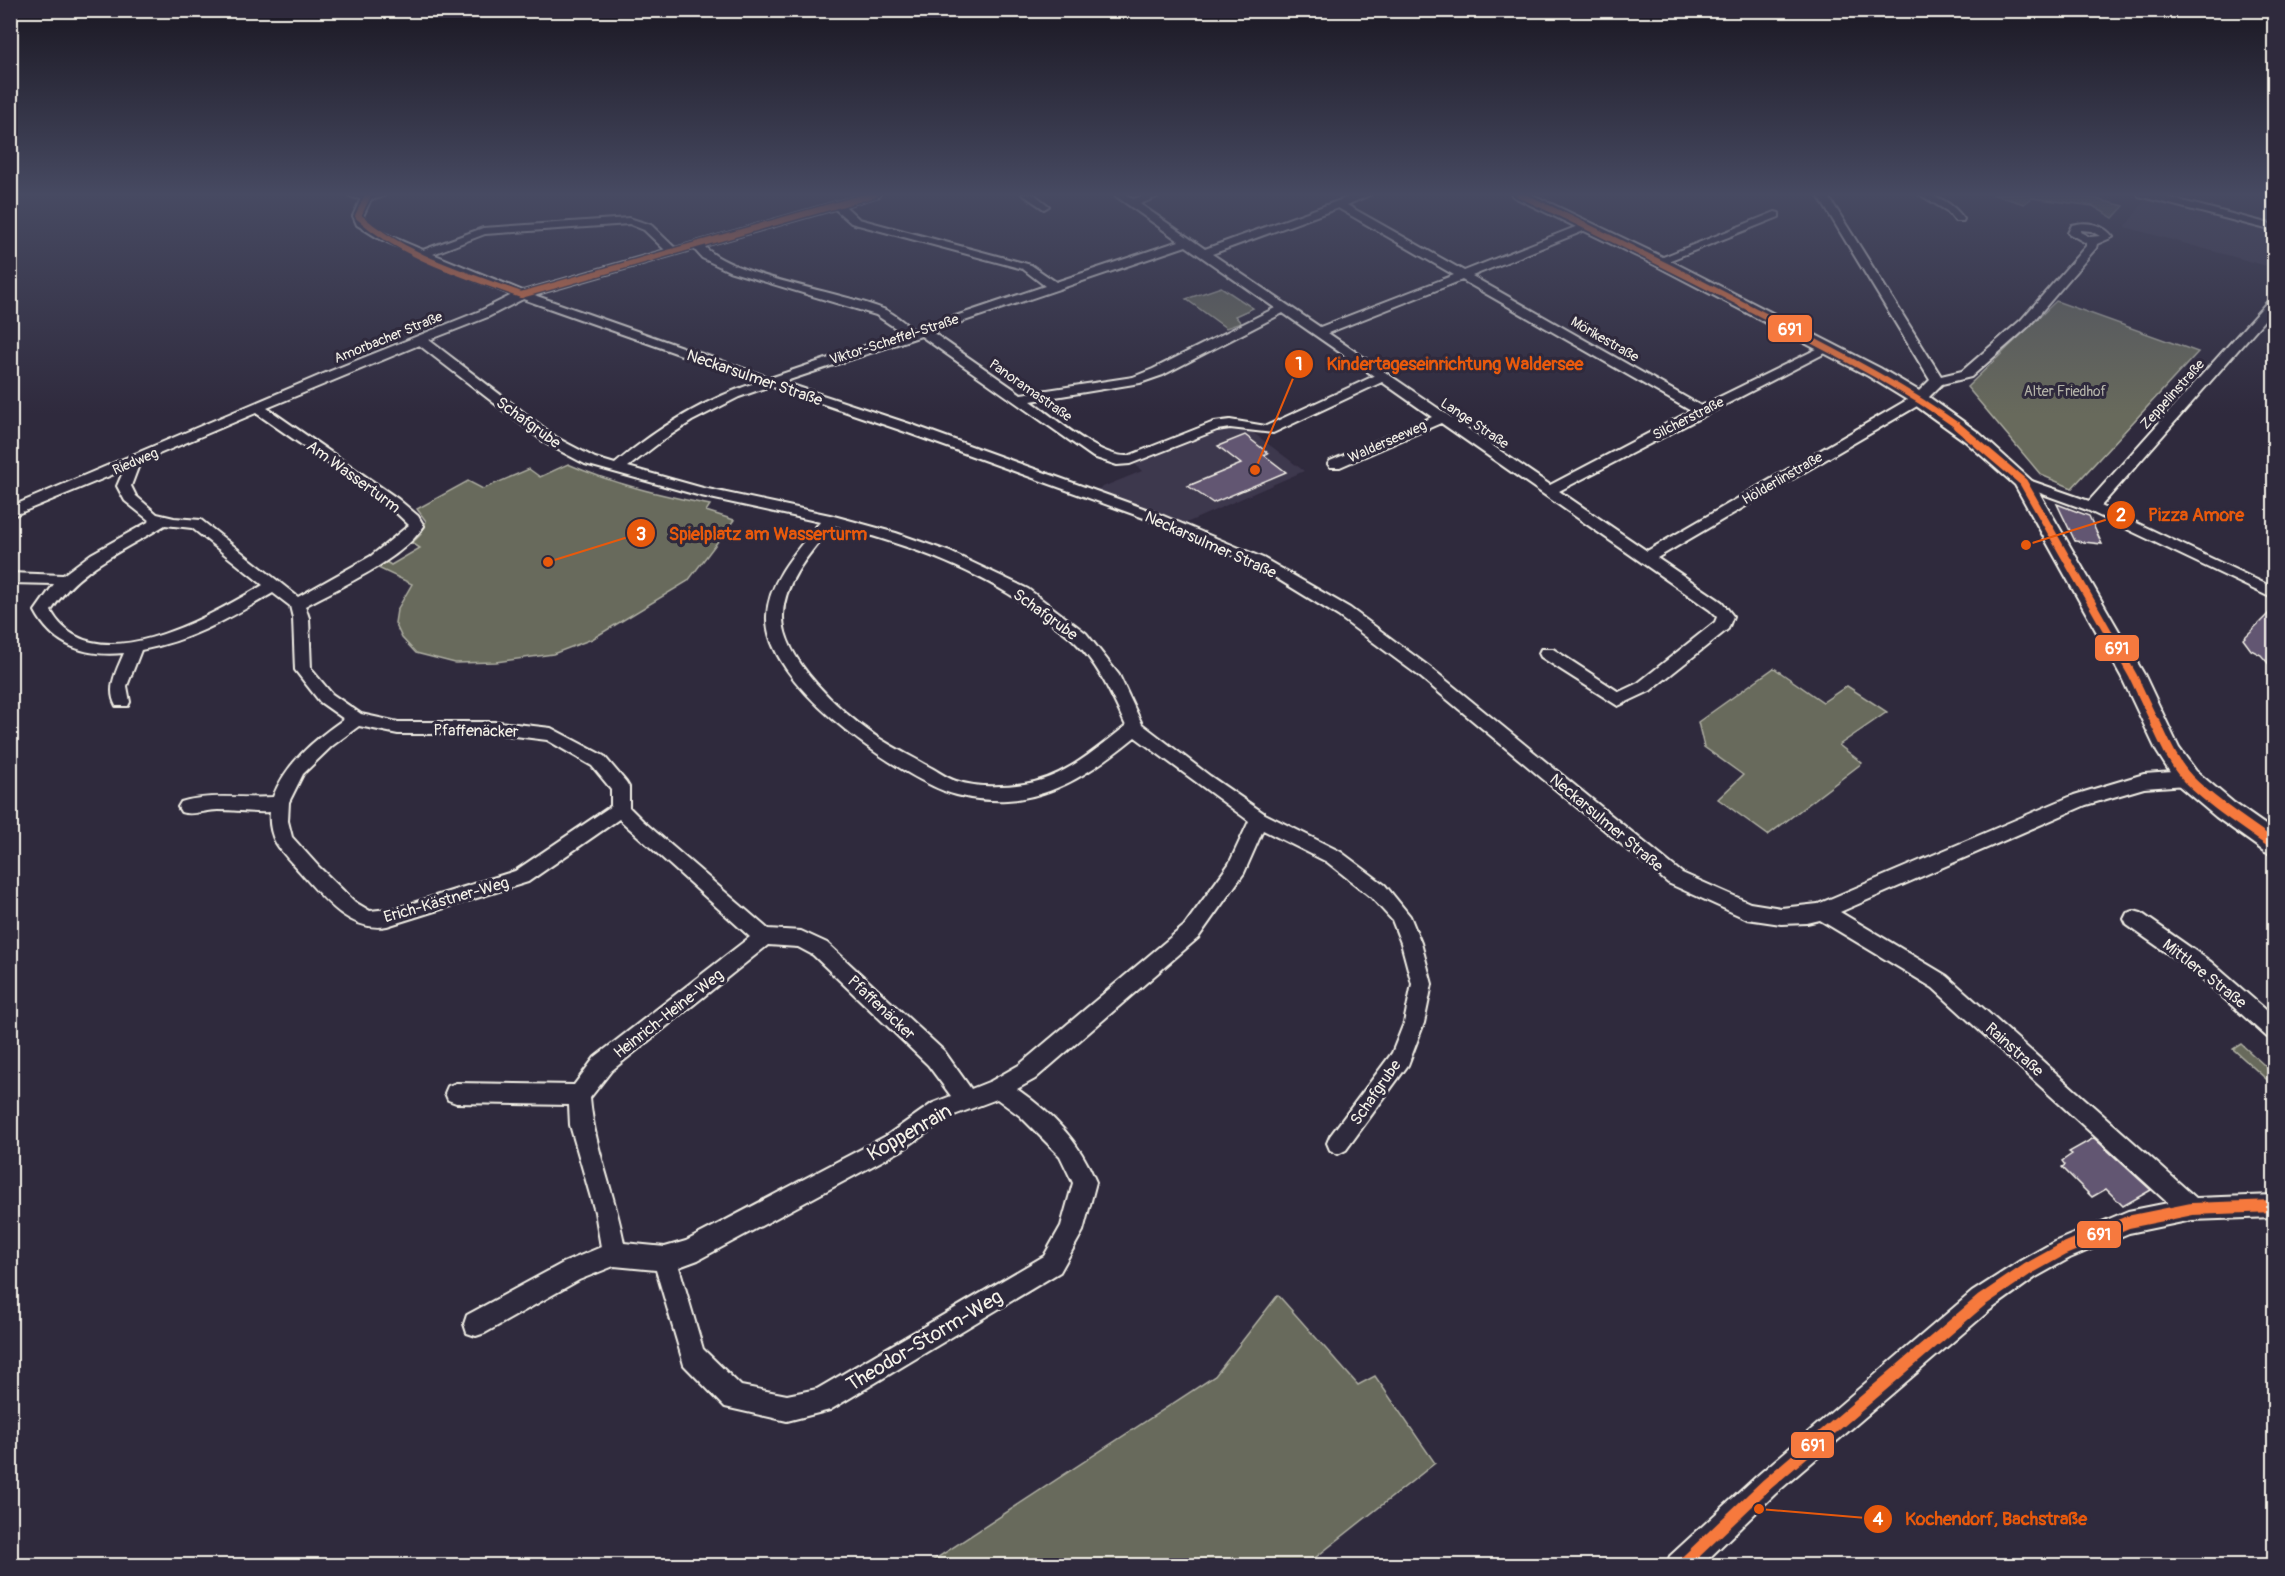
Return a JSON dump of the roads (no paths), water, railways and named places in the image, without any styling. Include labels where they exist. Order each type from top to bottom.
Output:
[{"type":"main road","points":[[1672,268],[1829,348],[1919,399],[1972,437],[2023,482],[2133,676],[2169,752],[2187,778],[2225,810],[2274,845]]},
{"type":"street","name":"Neckarsulmer Straße","points":[[455,268],[521,295],[916,431],[1139,511],[1258,561],[1344,612],[1425,672],[1675,878],[1747,912],[1781,916],[1807,915],[1822,911],[2080,800],[2144,781],[2187,778]]},
{"type":"street","name":"Amorbacher Straße","points":[[258,408],[484,314],[521,295],[615,268]]},
{"type":"street","name":"Panoramastraße","points":[[729,268],[880,312],[915,332],[1098,454],[1117,461],[1130,460],[1214,426],[1230,424],[1268,430],[1382,377]]},
{"type":"street","points":[[1028,268],[1053,286]]},
{"type":"street","name":"Viktor-Scheffel-Straße","points":[[617,469],[650,440],[694,413],[767,381],[1110,268]]},
{"type":"street","name":"Lange Straße","points":[[1224,268],[1716,606],[1725,616],[1722,626],[1644,687],[1618,700],[1547,653]]},
{"type":"street","name":"Mörikestraße","points":[[1451,268],[1701,411]]},
{"type":"street","points":[[1317,333],[1479,268]]},
{"type":"street","points":[[1867,268],[1937,381],[1966,374],[2025,323],[2073,268]]},
{"type":"street","name":"Zeppelinstraße","points":[[2092,507],[2272,304],[2274,305]]},
{"type":"street","points":[[1017,399],[1136,380],[1158,372],[1282,309]]},
{"type":"street","name":"Schafgrube","points":[[421,340],[552,441],[590,461],[701,492],[830,520],[891,536],[945,555],[1022,593],[1080,637],[1113,679],[1136,728],[1204,781],[1259,819],[1334,856],[1378,891],[1400,916],[1411,943],[1422,984],[1414,1023],[1400,1058],[1338,1143]]},
{"type":"street","name":"Silcherstraße","points":[[1549,492],[1701,411],[1829,348]]},
{"type":"street","name":"Hölderlinstraße","points":[[1646,558],[1919,399],[1937,381]]},
{"type":"street","name":"Riedweg","points":[[10,513],[258,408]]},
{"type":"street","name":"Am Wasserturm","points":[[258,408],[393,502],[413,519],[417,526],[407,537],[380,555],[297,604]]},
{"type":"street","name":"Walderseeweg","points":[[1335,464],[1440,418]]},
{"type":"street","points":[[134,461],[124,486],[130,498],[152,517],[196,523],[297,604]]},
{"type":"street","points":[[2023,482],[2092,507],[2274,594]]},
{"type":"street","points":[[163,520],[142,534],[98,555],[68,580],[51,597],[43,611],[47,619],[75,643],[85,647],[135,645],[179,635],[273,586]]},
{"type":"street","points":[[830,520],[795,564],[777,599],[776,631],[786,656],[813,690],[840,719],[885,753],[954,787],[1007,794],[1047,786],[1078,772],[1136,728]]},
{"type":"street","points":[[10,579],[68,580]]},
{"type":"street","name":"Pfaffenäcker","points":[[297,604],[301,618],[303,670],[326,698],[356,718],[398,728],[499,728],[550,734],[598,760],[620,788],[620,808]]},
{"type":"street","points":[[122,702],[119,686],[135,645]]},
{"type":"street","name":"Erich-Kästner-Weg","points":[[356,718],[326,739],[289,779],[279,804],[279,827],[284,840],[340,902],[365,918],[376,920],[521,877],[620,808]]},
{"type":"street","points":[[187,807],[217,803],[248,806],[279,804]]},
{"type":"street","points":[[620,808],[636,826],[764,937]]},
{"type":"street","name":"Koppenrain","points":[[476,1324],[571,1271],[614,1254],[665,1259],[690,1252],[894,1143],[941,1110],[999,1088],[1037,1065],[1191,932],[1237,868],[1259,819]]},
{"type":"street","name":"Rainstraße","points":[[1822,911],[1940,982],[2192,1209]]},
{"type":"street","name":"Mittlere Straße","points":[[2134,919],[2204,968],[2274,1030]]},
{"type":"street","name":"Pfaffenäcker","points":[[764,937],[801,939],[820,949],[936,1058],[966,1100]]},
{"type":"street","name":"Heinrich-Heine-Weg","points":[[579,1095],[603,1064],[764,937]]},
{"type":"street","name":"Theodor-Storm-Weg","points":[[665,1259],[693,1356],[734,1398],[787,1407],[821,1401],[1052,1264],[1071,1231],[1085,1182],[1068,1149],[1028,1109],[999,1088]]},
{"type":"street","points":[[456,1093],[579,1095],[581,1125],[607,1212],[614,1254]]},
{"type":"street","points":[[1680,1566],[1766,1485],[1975,1306],[2028,1269],[2062,1250],[2128,1222],[2192,1209],[2274,1206]]},
{"type":"place","name":"Kindertageseinrichtung Waldersee","points":[[1255,470]]},
{"type":"place","name":"Pizza Amore","points":[[2026,545]]},
{"type":"place","name":"Spielplatz am Wasserturm","points":[[548,562]]},
{"type":"place","name":"Kochendorf, Bachstraße","points":[[1759,1509]]},
{"type":"park label","name":"Alter Friedhof","points":[[2065,391]]}]
